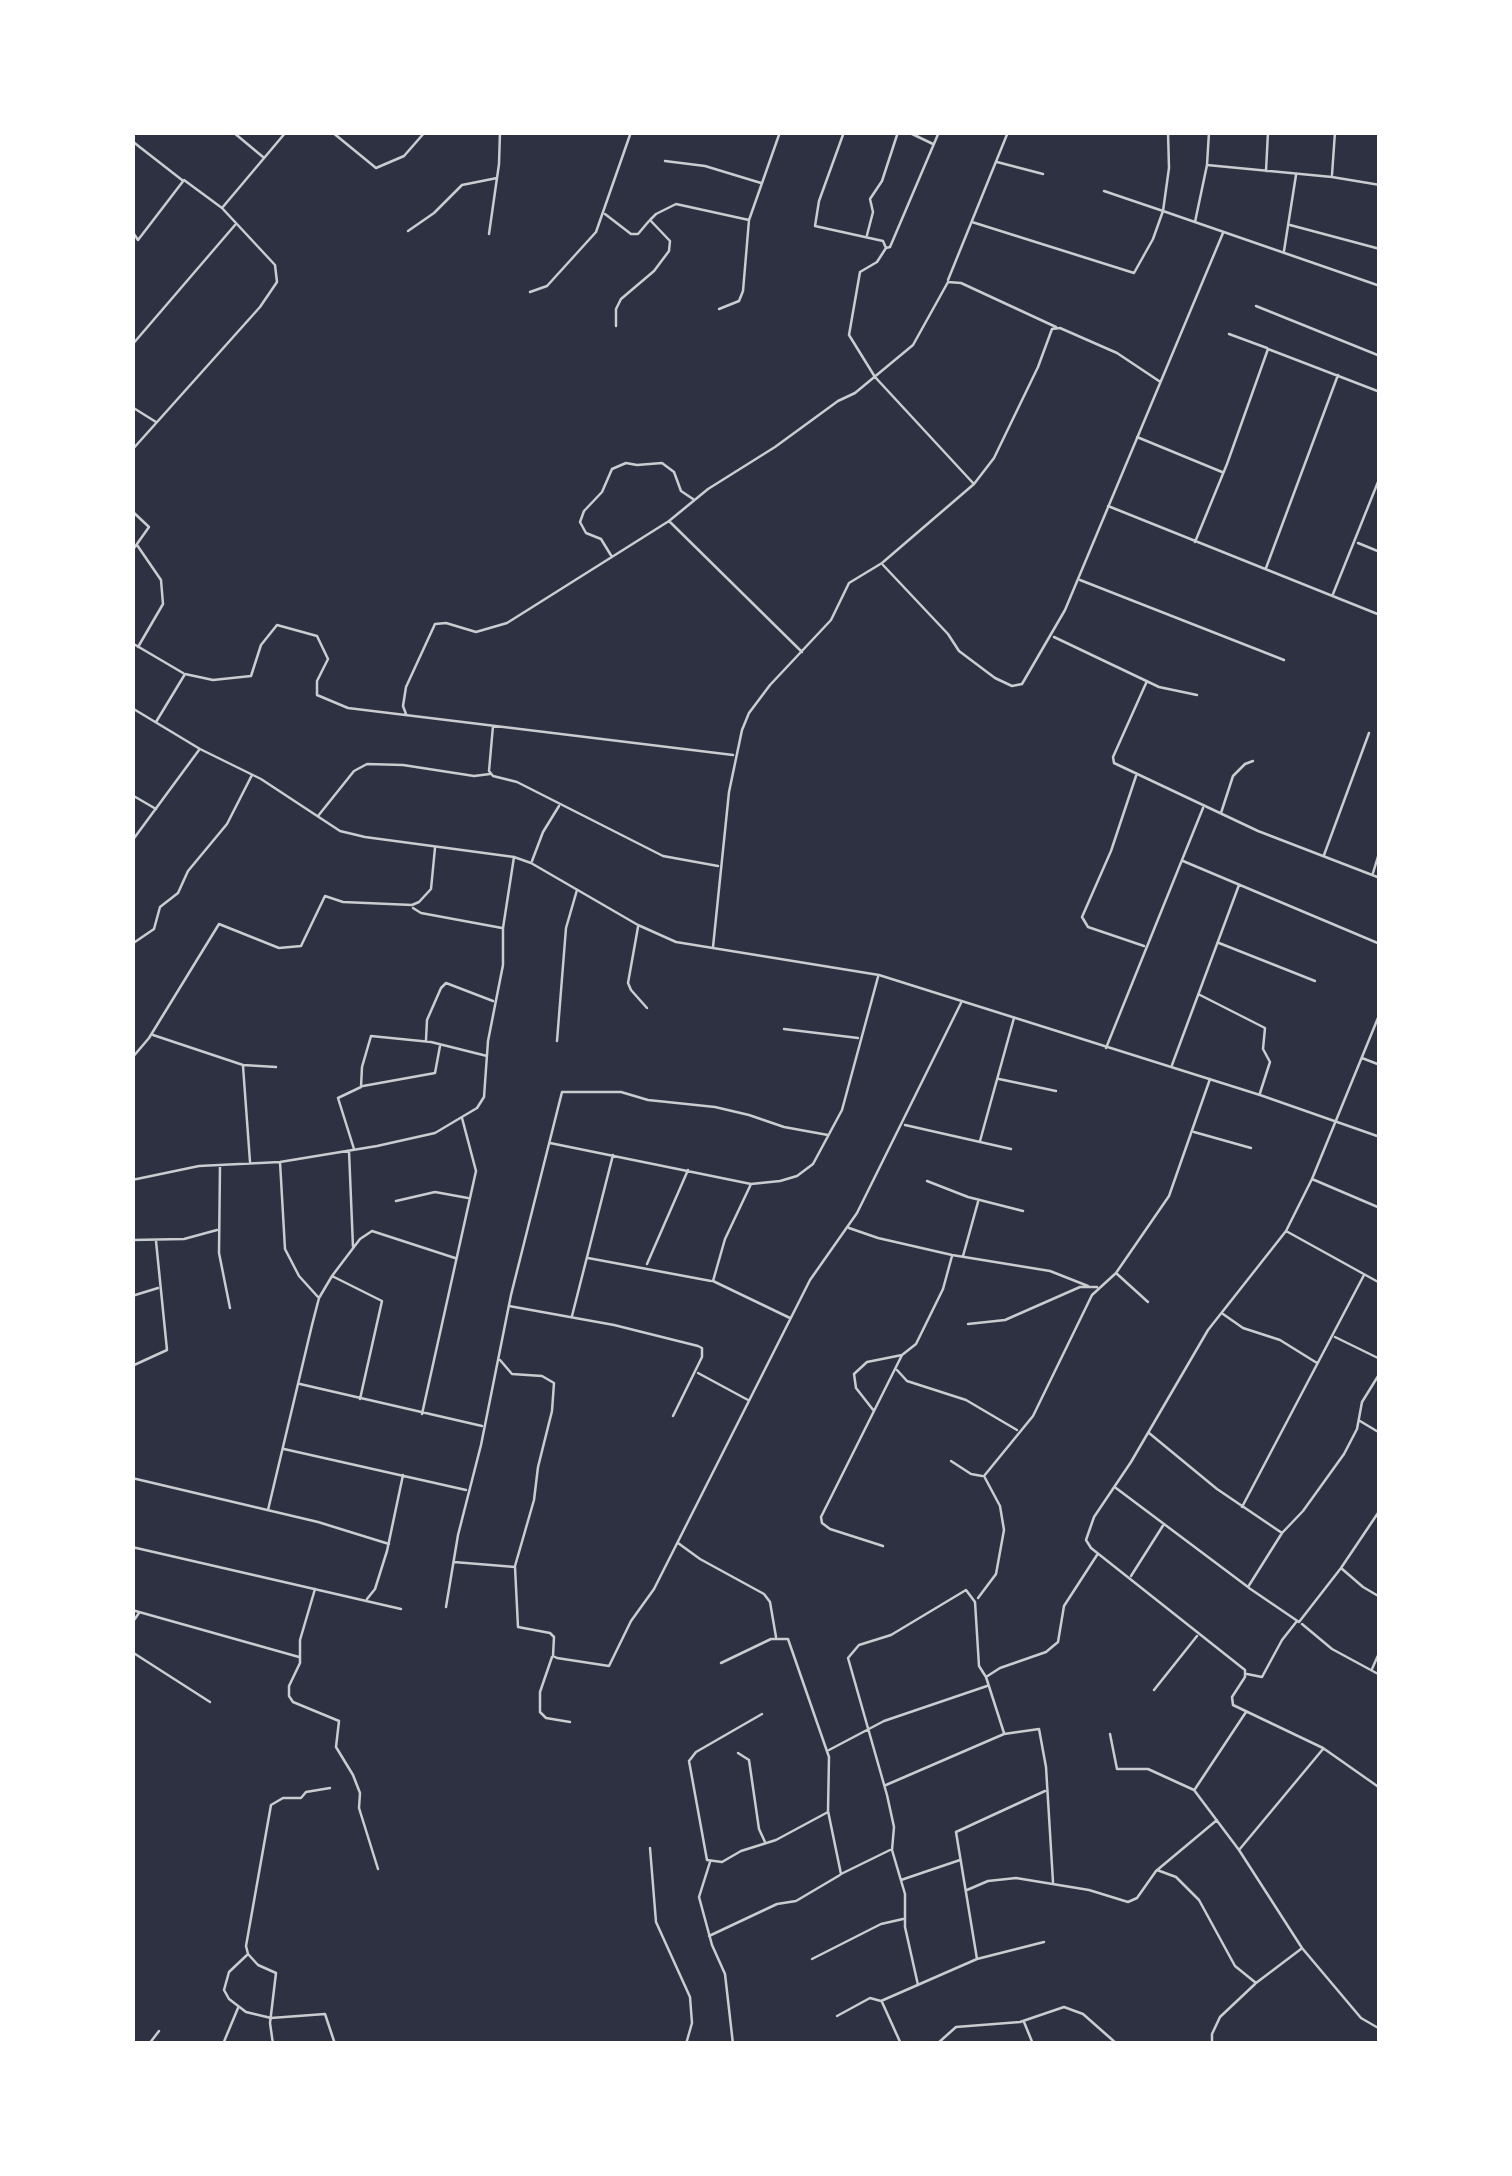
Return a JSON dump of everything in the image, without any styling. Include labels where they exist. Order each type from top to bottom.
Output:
[{"type":"street","points":[[233,132],[265,158]]},
{"type":"street","points":[[222,208],[286,132]]},
{"type":"street","points":[[334,133],[376,168],[404,156],[425,132]]},
{"type":"street","points":[[488,234],[500,132]]},
{"type":"street","points":[[530,292],[547,286],[596,232],[630,132]]},
{"type":"street","points":[[719,309],[738,301],[742,291],[749,220],[780,132]]},
{"type":"street","points":[[844,132],[814,224],[816,228],[883,241],[886,248]]},
{"type":"street","points":[[866,237],[873,212],[870,199],[882,182],[898,132]]},
{"type":"street","points":[[908,132],[934,145]]},
{"type":"street","points":[[939,132],[890,247],[877,262],[860,272],[850,338],[875,378],[974,484]]},
{"type":"street","points":[[406,714],[406,687],[435,624],[476,632],[507,623],[669,521],[875,378],[913,346],[948,282],[1008,132]]},
{"type":"street","points":[[972,222],[1134,272],[1154,239],[1163,211],[1168,132]]},
{"type":"street","points":[[1195,223],[1207,165],[1209,132]]},
{"type":"street","points":[[1266,172],[1268,132]]},
{"type":"street","points":[[1332,177],[1334,132]]},
{"type":"street","points":[[132,141],[222,208],[275,265],[277,282],[260,308],[132,450]]},
{"type":"street","points":[[665,161],[704,166],[761,184]]},
{"type":"street","points":[[997,162],[1043,174]]},
{"type":"street","points":[[1207,165],[1380,185]]},
{"type":"street","points":[[1284,253],[1296,175]]},
{"type":"street","points":[[408,232],[462,185],[497,178]]},
{"type":"street","points":[[132,247],[184,180]]},
{"type":"street","points":[[1104,191],[1380,286]]},
{"type":"street","points":[[604,213],[631,234],[638,234],[650,220],[676,204],[749,220]]},
{"type":"street","points":[[616,326],[616,309],[621,299],[654,272],[669,251],[670,242],[650,220]]},
{"type":"street","points":[[132,345],[236,224]]},
{"type":"street","points":[[1290,225],[1380,249]]},
{"type":"street","points":[[132,231],[138,240]]},
{"type":"street","points":[[882,564],[948,634],[959,651],[1006,684],[1022,684],[1052,636],[1078,578],[1223,234]]},
{"type":"street","points":[[948,282],[961,283],[1117,353],[1159,381]]},
{"type":"street","points":[[1256,306],[1380,356]]},
{"type":"street","points":[[713,949],[735,755],[750,713],[770,685],[831,620],[848,583],[882,564],[974,484],[994,458],[1056,327]]},
{"type":"street","points":[[1228,334],[1380,392]]},
{"type":"street","points":[[1195,542],[1268,349]]},
{"type":"street","points":[[1265,570],[1338,375]]},
{"type":"street","points":[[132,407],[157,422]]},
{"type":"street","points":[[1136,437],[1223,473]]},
{"type":"street","points":[[612,558],[601,539],[586,533],[580,522],[584,511],[602,492],[612,470],[626,462],[662,463],[674,472],[681,491],[694,500]]},
{"type":"street","points":[[1333,595],[1380,478]]},
{"type":"street","points":[[1108,506],[1380,615]]},
{"type":"street","points":[[132,510],[149,527],[132,551]]},
{"type":"street","points":[[669,521],[803,652]]},
{"type":"street","points":[[1355,542],[1380,552]]},
{"type":"street","points":[[137,545],[160,580],[163,604],[138,647]]},
{"type":"street","points":[[1078,578],[1284,660]]},
{"type":"street","points":[[132,643],[185,674],[213,680],[249,677],[260,645],[277,625],[314,634],[322,642],[328,659],[316,686],[319,697],[352,709],[735,755]]},
{"type":"street","points":[[1052,636],[1146,681],[1197,695]]},
{"type":"street","points":[[156,722],[185,674]]},
{"type":"street","points":[[1146,681],[1112,760],[1221,814],[1380,878]]},
{"type":"street","points":[[132,708],[352,835],[514,857],[676,942],[879,976],[1260,1094],[1380,1138]]},
{"type":"street","points":[[490,774],[494,726]]},
{"type":"street","points":[[1323,857],[1370,733]]},
{"type":"street","points":[[132,841],[200,749]]},
{"type":"street","points":[[1221,814],[1234,776],[1253,761]]},
{"type":"street","points":[[318,817],[354,771],[367,764],[403,765],[474,776],[490,774],[517,782],[663,856],[720,866]]},
{"type":"street","points":[[132,944],[154,930],[160,908],[178,893],[188,871],[227,824],[252,774]]},
{"type":"street","points":[[1136,775],[1082,917],[1088,927],[1145,946]]},
{"type":"street","points":[[132,795],[156,808]]},
{"type":"street","points":[[531,863],[542,832],[560,805]]},
{"type":"street","points":[[1106,1048],[1204,806]]},
{"type":"street","points":[[132,1058],[151,1035],[219,924],[285,949],[303,945],[326,896],[344,902],[412,905],[424,898],[430,889],[436,846]]},
{"type":"street","points":[[1372,875],[1380,850]]},
{"type":"street","points":[[132,1180],[220,1164],[280,1162],[348,1152],[428,1135],[482,1102],[503,965],[503,928],[514,857]]},
{"type":"street","points":[[1181,860],[1380,944]]},
{"type":"street","points":[[1171,1066],[1239,885]]},
{"type":"street","points":[[557,1041],[566,928],[577,890]]},
{"type":"street","points":[[412,905],[421,913],[503,928]]},
{"type":"street","points":[[638,925],[628,983],[647,1008]]},
{"type":"street","points":[[1218,942],[1315,981]]},
{"type":"street","points":[[550,1143],[751,1184],[780,1181],[806,1170],[842,1110],[879,976]]},
{"type":"street","points":[[426,1041],[430,1013],[446,983],[495,1002]]},
{"type":"street","points":[[1198,995],[1265,1028],[1262,1049],[1270,1062],[1260,1094]]},
{"type":"street","points":[[553,1656],[591,1666],[609,1666],[631,1621],[654,1588],[816,1268],[848,1227],[903,1124],[962,1001]]},
{"type":"street","points":[[1380,1013],[1312,1179],[1286,1231],[1221,1312],[1188,1361],[1087,1533],[1088,1544],[1220,1647],[1246,1674],[1262,1677],[1282,1640],[1341,1568],[1380,1510]]},
{"type":"street","points":[[980,1141],[1014,1018]]},
{"type":"street","points":[[784,1029],[860,1038]]},
{"type":"street","points":[[151,1035],[242,1065],[276,1067]]},
{"type":"street","points":[[362,1087],[362,1067],[370,1036],[426,1041],[487,1056]]},
{"type":"street","points":[[354,1150],[338,1098],[362,1087],[436,1073],[440,1044]]},
{"type":"street","points":[[1361,1058],[1380,1065]]},
{"type":"street","points":[[242,1065],[250,1164]]},
{"type":"street","points":[[997,1078],[1056,1091]]},
{"type":"street","points":[[984,1476],[1034,1416],[1098,1288],[1116,1274],[1169,1196],[1210,1079]]},
{"type":"street","points":[[446,1608],[508,1306],[560,1095],[566,1091],[620,1092],[648,1100],[715,1107],[784,1128],[828,1135]]},
{"type":"street","points":[[422,1414],[476,1162],[462,1117]]},
{"type":"street","points":[[903,1124],[1011,1149]]},
{"type":"street","points":[[1193,1132],[1250,1148]]},
{"type":"street","points":[[348,1152],[353,1249]]},
{"type":"street","points":[[572,1318],[613,1155]]},
{"type":"street","points":[[280,1162],[284,1249],[299,1276],[319,1298]]},
{"type":"street","points":[[220,1164],[218,1229],[230,1308]]},
{"type":"street","points":[[646,1266],[688,1169]]},
{"type":"street","points":[[1312,1179],[1380,1208]]},
{"type":"street","points":[[927,1182],[1024,1212]]},
{"type":"street","points":[[713,1281],[725,1239],[751,1184]]},
{"type":"street","points":[[396,1201],[435,1192],[470,1198]]},
{"type":"street","points":[[962,1256],[979,1200]]},
{"type":"street","points":[[848,1227],[952,1255],[1050,1272],[1098,1288]]},
{"type":"street","points":[[132,1240],[184,1238],[218,1229]]},
{"type":"street","points":[[268,1510],[319,1298],[332,1276],[367,1232],[378,1230],[455,1258]]},
{"type":"street","points":[[1286,1231],[1380,1283]]},
{"type":"street","points":[[132,1366],[167,1350],[156,1241]]},
{"type":"street","points":[[874,1411],[856,1388],[854,1374],[873,1360],[902,1355],[916,1344],[951,1268],[952,1255]]},
{"type":"street","points":[[588,1258],[713,1281],[791,1319]]},
{"type":"street","points":[[1116,1274],[1148,1302]]},
{"type":"street","points":[[1242,1507],[1364,1275]]},
{"type":"street","points":[[332,1276],[382,1302],[360,1400]]},
{"type":"street","points":[[968,1324],[1015,1316],[1043,1301],[1088,1286]]},
{"type":"street","points":[[132,1296],[160,1288]]},
{"type":"street","points":[[508,1306],[698,1346],[703,1352],[696,1372],[672,1416]]},
{"type":"street","points":[[1221,1312],[1243,1328],[1280,1340],[1318,1364]]},
{"type":"street","points":[[1334,1336],[1380,1359]]},
{"type":"street","points":[[883,1546],[830,1529],[821,1517],[902,1355]]},
{"type":"street","points":[[499,1359],[512,1374],[550,1378],[554,1382],[534,1500],[515,1566],[516,1624],[520,1629],[553,1635],[553,1656],[540,1692],[540,1712],[546,1718],[570,1722]]},
{"type":"street","points":[[896,1369],[907,1381],[966,1400],[1018,1431]]},
{"type":"street","points":[[696,1372],[749,1400]]},
{"type":"street","points":[[1248,1588],[1282,1533],[1336,1465],[1360,1421],[1360,1407],[1380,1373]]},
{"type":"street","points":[[299,1384],[484,1426]]},
{"type":"street","points":[[1360,1421],[1380,1433]]},
{"type":"street","points":[[1148,1432],[1242,1507],[1282,1533]]},
{"type":"street","points":[[282,1448],[469,1490]]},
{"type":"street","points":[[952,1461],[971,1474],[984,1476]]},
{"type":"street","points":[[366,1600],[375,1589],[389,1544],[403,1475]]},
{"type":"street","points":[[978,1598],[995,1575],[1004,1530],[1000,1506],[984,1476]]},
{"type":"street","points":[[132,1478],[389,1544]]},
{"type":"street","points":[[1115,1486],[1332,1649],[1380,1675]]},
{"type":"street","points":[[1130,1578],[1165,1524]]},
{"type":"street","points":[[677,1542],[700,1560],[764,1594],[770,1602],[776,1638]]},
{"type":"street","points":[[132,1547],[401,1608]]},
{"type":"street","points":[[986,1678],[1000,1668],[1046,1652],[1058,1642],[1064,1606],[1098,1554]]},
{"type":"street","points":[[454,1562],[515,1566]]},
{"type":"street","points":[[1341,1568],[1363,1588],[1380,1596]]},
{"type":"street","points":[[315,1589],[289,1696],[293,1702],[339,1721],[336,1747],[360,1793],[359,1808],[378,1869]]},
{"type":"street","points":[[918,1985],[904,1919],[906,1902],[892,1850],[894,1827],[870,1729],[848,1667],[850,1652],[890,1635],[966,1590],[975,1602],[978,1666],[986,1678],[1004,1734]]},
{"type":"street","points":[[132,1610],[300,1657]]},
{"type":"street","points":[[132,1623],[140,1611]]},
{"type":"street","points":[[1154,1690],[1199,1634]]},
{"type":"street","points":[[722,1663],[776,1638],[791,1642],[819,1734],[828,1751],[828,1812],[841,1874]]},
{"type":"street","points":[[1372,1670],[1380,1651]]},
{"type":"street","points":[[132,1652],[210,1702]]},
{"type":"street","points":[[1246,1674],[1232,1702],[1324,1748],[1380,1788]]},
{"type":"street","points":[[828,1751],[870,1729],[987,1686]]},
{"type":"street","points":[[1194,1790],[1246,1712]]},
{"type":"street","points":[[762,1714],[696,1752],[689,1761],[704,1855],[718,1864],[828,1812]]},
{"type":"street","points":[[885,1785],[1004,1734],[1038,1730],[1048,1790],[1054,1882]]},
{"type":"street","points":[[1110,1734],[1117,1769],[1148,1768],[1194,1790],[1240,1850],[1302,1948],[1361,2018],[1380,2030]]},
{"type":"street","points":[[1240,1850],[1324,1748]]},
{"type":"street","points":[[738,1753],[748,1760],[760,1834],[766,1844]]},
{"type":"street","points":[[273,2044],[271,2018],[276,1973],[258,1965],[248,1954],[249,1921],[259,1885],[271,1805],[283,1798],[303,1798],[306,1792],[330,1788]]},
{"type":"street","points":[[977,1959],[955,1835],[958,1829],[1048,1790]]},
{"type":"street","points":[[967,1890],[1002,1878],[1054,1882],[1128,1902],[1136,1898],[1156,1871],[1218,1819]]},
{"type":"street","points":[[650,1848],[656,1922],[690,1997],[692,2023],[686,2044]]},
{"type":"street","points":[[709,1936],[777,1904],[796,1901],[825,1881],[892,1850]]},
{"type":"street","points":[[900,1881],[960,1860]]},
{"type":"street","points":[[710,1862],[698,1897],[725,1974],[733,2044]]},
{"type":"street","points":[[1156,1871],[1176,1877],[1199,1900],[1235,1966],[1256,1983]]},
{"type":"street","points":[[812,1959],[881,1924],[904,1919]]},
{"type":"street","points":[[837,2016],[870,1998],[881,2001],[977,1959],[1044,1942]]},
{"type":"street","points":[[1212,2044],[1220,2018],[1256,1983],[1302,1948]]},
{"type":"street","points":[[248,1954],[231,1969],[224,1990],[238,2007],[271,2018],[325,2014],[336,2044]]},
{"type":"street","points":[[881,2001],[901,2044]]},
{"type":"street","points":[[223,2044],[238,2007]]},
{"type":"street","points":[[937,2044],[962,2025],[1023,2021],[1055,2008],[1075,2009],[1117,2044]]},
{"type":"street","points":[[1023,2021],[1032,2044]]},
{"type":"street","points":[[149,2044],[158,2031]]}]
